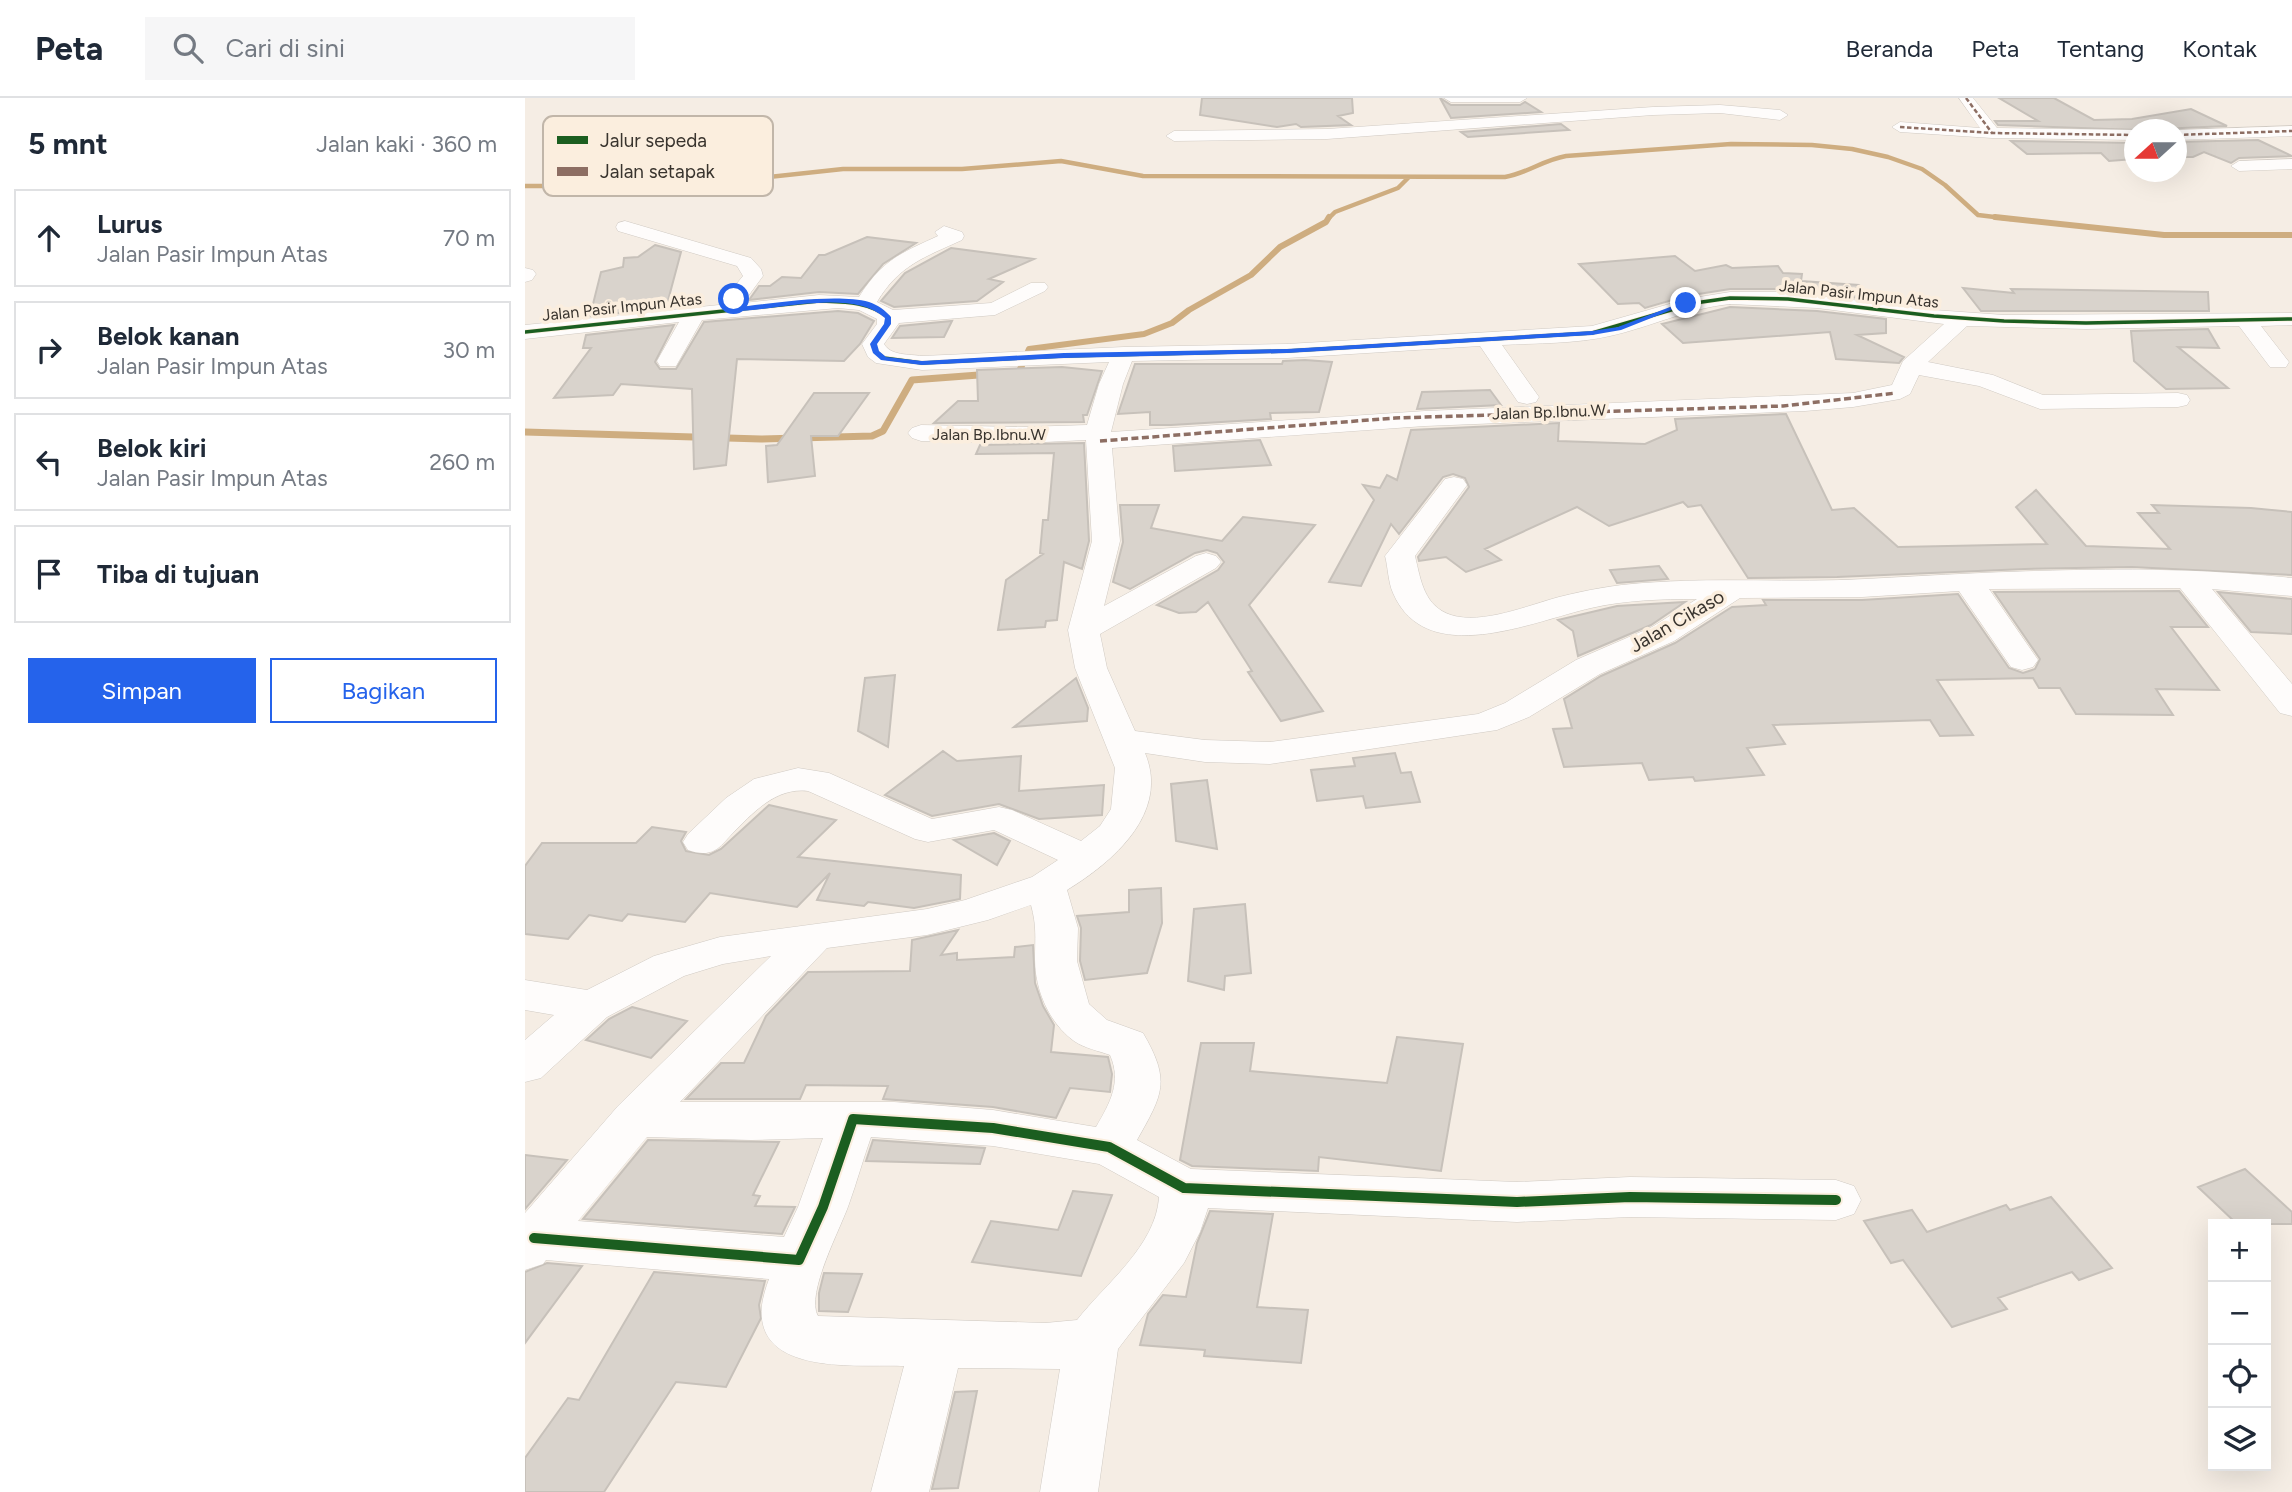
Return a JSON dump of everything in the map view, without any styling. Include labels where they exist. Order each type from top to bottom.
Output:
[{"type":"street","points":[[1450,98],[1524,98]]},
{"type":"street","points":[[1450,98],[1482,124]]},
{"type":"street","points":[[1966,98],[1992,133]]},
{"type":"street","points":[[1174,136],[1327,134],[1653,110],[1720,109],[1780,115]]},
{"type":"street","points":[[1900,127],[1992,133],[2124,135]]},
{"type":"street","points":[[2187,135],[2292,131]]},
{"type":"street","points":[[2239,166],[2292,164]]},
{"type":"street","points":[[625,228],[744,262],[751,269],[753,276],[726,310]]},
{"type":"street","points":[[944,232],[955,236],[899,261],[878,283],[866,303],[877,307],[888,317],[995,309],[1038,287]]},
{"type":"street","name":"Jalan Pasir Impun Atas","points":[[888,317],[888,324],[873,344],[876,352],[884,358],[901,362],[1287,351],[1487,340],[1619,329],[1686,303],[1729,298],[1786,299],[1968,332],[2094,322],[2292,319]]},
{"type":"street","points":[[596,312],[620,301],[650,318]]},
{"type":"street","name":"Jalan Pasir Impun Atas","points":[[534,331],[819,301],[866,303]]},
{"type":"street","points":[[669,361],[695,313]]},
{"type":"street","points":[[2244,319],[2278,362]]},
{"type":"street","points":[[525,355],[534,331]]},
{"type":"street","points":[[1954,373],[1968,332]]},
{"type":"street","name":"Jalan Bp.Ibnu.W","points":[[921,433],[1099,436],[1395,418],[1783,406],[1826,402],[1896,393],[1907,380],[1911,366],[1968,332]]},
{"type":"street","points":[[1487,340],[1527,397]]},
{"type":"street","points":[[525,1066],[592,1006],[670,966],[720,951],[927,922],[974,911],[1046,886],[1114,834],[1130,809],[1133,768],[1091,668],[1084,630],[1106,541],[1099,436],[1111,384],[1124,354]]},
{"type":"street","points":[[1911,366],[1985,380],[2039,402],[2178,400]]},
{"type":"street","points":[[2039,402],[2052,425]]},
{"type":"street","points":[[1454,485],[1400,556],[1409,598],[1424,614],[1440,624],[1468,627],[1523,620],[1590,599],[1629,592],[1733,589]]},
{"type":"street","points":[[1084,630],[1206,562]]},
{"type":"street","points":[[2187,578],[2292,706]]},
{"type":"street","name":"Jalan Cikaso","points":[[1123,740],[1205,751],[1270,753],[1485,723],[1517,710],[1588,667],[1663,634],[1733,589],[1862,588],[1968,581],[2187,578],[2292,587]]},
{"type":"street","points":[[1968,581],[2022,660]]},
{"type":"street","points":[[702,842],[768,784],[783,779],[802,778],[816,781],[928,831],[999,818],[1085,858]]},
{"type":"street","points":[[1046,886],[1058,928],[1056,961],[1070,1012],[1091,1031],[1126,1044],[1137,1062],[1138,1093],[1109,1147]]},
{"type":"street","points":[[530,1243],[635,1119],[814,937]]},
{"type":"street","points":[[525,995],[592,1006]]},
{"type":"street","points":[[635,1119],[751,1122],[894,1120],[993,1128],[1109,1147],[1184,1188],[1517,1202],[1630,1198],[1836,1200]]},
{"type":"street","points":[[853,1119],[823,1207],[799,1260],[788,1307],[791,1325],[807,1339],[1045,1347],[1092,1342]]},
{"type":"street","points":[[1069,1492],[1092,1342],[1116,1309],[1157,1262],[1182,1215],[1184,1188]]},
{"type":"street","points":[[530,1243],[799,1260]]},
{"type":"street","points":[[900,1492],[937,1343]]},
{"type":"building","points":[[1202,98],[1352,98],[1353,113],[1338,116],[1351,125],[1301,127],[1296,124],[1277,127],[1200,115]]},
{"type":"building","points":[[1440,98],[1451,105],[1520,105],[1525,102],[1541,112],[1451,118]]},
{"type":"building","points":[[1999,98],[2054,98],[2094,120],[2124,119],[2124,130],[1998,125],[1995,121],[2038,121]]},
{"type":"building","points":[[2191,109],[2227,126],[2187,128],[2187,119],[2132,119]]},
{"type":"building","points":[[1561,124],[1569,130],[1468,137],[1461,132]]},
{"type":"building","points":[[2258,140],[2292,156],[2239,158],[2231,163],[2204,152],[2187,157],[2187,142]]},
{"type":"building","points":[[2011,141],[2124,143],[2124,160],[2109,161],[2101,153],[2027,154]]},
{"type":"building","points":[[867,237],[916,243],[883,264],[858,294],[819,292],[749,300],[759,286],[770,286],[782,277],[801,278],[819,255],[825,255]]},
{"type":"building","points":[[655,245],[681,252],[666,308],[590,316],[601,272],[623,267],[624,258],[638,257]]},
{"type":"building","points":[[951,248],[1034,259],[989,279],[1003,282],[977,301],[894,307],[881,301],[905,273]]},
{"type":"building","points":[[1675,256],[1695,271],[1726,265],[1732,268],[1778,266],[1783,273],[1802,274],[1801,281],[1859,285],[1873,300],[1788,289],[1730,289],[1686,296],[1645,308],[1639,303],[1618,304],[1579,264]]},
{"type":"building","points":[[1963,288],[2014,293],[2011,289],[2208,292],[2209,311],[1981,311]]},
{"type":"building","points":[[1730,307],[1817,311],[1886,319],[1886,333],[1857,335],[1904,357],[1899,363],[1836,359],[1830,332],[1683,343],[1662,324]]},
{"type":"building","points":[[838,311],[858,313],[874,321],[860,344],[844,361],[737,359],[726,465],[694,469],[692,389],[621,384],[613,395],[554,398],[591,348],[583,348],[586,335],[674,325],[655,362],[660,369],[676,369],[704,322]]},
{"type":"building","points":[[952,321],[944,337],[892,338],[900,326]]},
{"type":"building","points":[[2208,329],[2219,348],[2178,347],[2228,388],[2166,389],[2134,361],[2131,331]]},
{"type":"building","points":[[1283,361],[1332,362],[1319,412],[1270,413],[1271,419],[1171,425],[1150,425],[1150,412],[1118,414],[1135,364],[1282,364]]},
{"type":"building","points":[[1062,367],[1102,371],[1087,415],[1083,415],[1084,422],[934,423],[958,401],[978,401],[977,370]]},
{"type":"building","points":[[1490,390],[1501,405],[1417,409],[1422,392]]},
{"type":"building","points":[[814,393],[869,393],[838,436],[811,436],[815,476],[768,482],[766,446],[777,445]]},
{"type":"building","points":[[1786,414],[1832,510],[1854,508],[1898,547],[2047,544],[2016,507],[2036,490],[2086,546],[2170,549],[2138,513],[2159,513],[2152,505],[2292,512],[2292,575],[2132,567],[1748,578],[1701,505],[1688,507],[1683,502],[1609,526],[1577,507],[1485,549],[1501,560],[1466,572],[1446,557],[1419,561],[1418,557],[1469,487],[1465,478],[1453,474],[1443,477],[1399,534],[1391,524],[1361,586],[1329,582],[1374,500],[1363,485],[1380,488],[1387,475],[1397,480],[1411,430],[1559,423],[1558,441],[1645,444],[1677,430],[1675,419]]},
{"type":"building","points":[[1260,440],[1271,465],[1175,471],[1173,446]]},
{"type":"building","points":[[1084,443],[1089,541],[1082,569],[1064,562],[1057,620],[1046,621],[1045,627],[998,630],[1006,580],[1043,554],[1040,553],[1043,520],[1048,520],[1054,453],[976,454],[980,445]]},
{"type":"building","points":[[1120,505],[1159,505],[1151,528],[1222,541],[1243,517],[1315,525],[1249,605],[1323,711],[1281,721],[1248,672],[1252,671],[1208,602],[1196,612],[1179,613],[1157,605],[1218,570],[1224,562],[1217,553],[1207,550],[1195,553],[1130,589],[1113,582],[1123,542]]},
{"type":"building","points":[[1659,566],[1668,579],[1617,583],[1610,570]]},
{"type":"building","points":[[2179,591],[2208,627],[2171,627],[2219,690],[2156,689],[2173,715],[2076,714],[2060,688],[2039,688],[2033,678],[1937,680],[1973,735],[1940,736],[1930,720],[1773,725],[1785,744],[1747,748],[1764,775],[1695,781],[1693,777],[1649,780],[1642,763],[1564,767],[1553,729],[1572,728],[1564,699],[1601,676],[1675,643],[1732,607],[1766,605],[1763,600],[1862,600],[1958,594],[2009,668],[2023,673],[2035,669],[2040,659],[1994,592]]},
{"type":"building","points":[[2218,592],[2292,599],[2292,634],[2251,632]]},
{"type":"building","points":[[1685,602],[1651,625],[1578,656],[1573,631],[1558,620],[1617,606]]},
{"type":"building","points":[[895,675],[888,747],[858,731],[865,678]]},
{"type":"building","points":[[1076,678],[1088,708],[1087,721],[1014,727]]},
{"type":"building","points":[[943,751],[957,761],[1021,756],[1019,791],[1104,785],[1102,815],[1039,819],[999,804],[932,816],[885,795]]},
{"type":"building","points":[[1395,753],[1401,773],[1411,772],[1420,802],[1366,808],[1363,796],[1317,801],[1311,770],[1355,766],[1353,758]]},
{"type":"building","points":[[1207,780],[1217,849],[1176,841],[1171,784]]},
{"type":"building","points":[[769,805],[836,820],[798,857],[961,875],[960,899],[914,908],[868,902],[864,906],[817,900],[830,873],[797,907],[710,893],[685,922],[628,914],[622,921],[589,915],[568,939],[525,934],[525,866],[542,843],[636,843],[652,827],[686,832],[681,841],[686,851],[709,855],[721,849]]},
{"type":"building","points":[[994,833],[1010,841],[997,865],[954,840]]},
{"type":"building","points":[[1161,888],[1162,923],[1147,973],[1085,980],[1080,961],[1081,928],[1077,916],[1129,912],[1129,890]]},
{"type":"building","points":[[1245,904],[1251,973],[1225,976],[1224,990],[1188,981],[1194,909]]},
{"type":"building","points":[[958,930],[941,955],[957,953],[957,960],[1014,957],[1015,947],[1033,945],[1035,983],[1043,1006],[1054,1025],[1051,1052],[1108,1057],[1112,1074],[1110,1092],[1070,1088],[1056,1118],[993,1107],[883,1099],[888,1086],[806,1085],[800,1099],[686,1099],[721,1063],[744,1063],[766,1016],[808,972],[910,971],[912,940]]},
{"type":"building","points":[[632,1007],[687,1021],[651,1058],[586,1040],[609,1019]]},
{"type":"building","points":[[1397,1037],[1463,1044],[1441,1171],[1319,1157],[1318,1171],[1192,1166],[1180,1160],[1201,1043],[1254,1043],[1250,1071],[1387,1083]]},
{"type":"building","points":[[648,1140],[779,1142],[753,1195],[760,1196],[755,1206],[795,1207],[782,1234],[583,1219]]},
{"type":"building","points":[[873,1140],[985,1148],[980,1164],[866,1161]]},
{"type":"building","points":[[525,1155],[567,1160],[525,1209]]},
{"type":"building","points":[[2245,1169],[2292,1212],[2292,1224],[2271,1224],[2271,1219],[2232,1219],[2198,1187]]},
{"type":"building","points":[[1073,1191],[1112,1195],[1081,1276],[972,1262],[991,1221],[1058,1230]]},
{"type":"building","points":[[2051,1197],[2112,1268],[2079,1280],[2072,1272],[1998,1298],[2007,1309],[1952,1327],[1903,1260],[1891,1263],[1864,1221],[1912,1210],[1927,1232],[2006,1205],[2010,1210]]},
{"type":"building","points":[[1210,1211],[1273,1214],[1257,1307],[1308,1310],[1301,1363],[1204,1356],[1205,1350],[1140,1345],[1148,1314],[1163,1295],[1186,1297],[1197,1243]]},
{"type":"building","points":[[547,1263],[582,1266],[525,1343],[525,1272]]},
{"type":"building","points":[[654,1272],[765,1281],[759,1305],[761,1318],[726,1387],[676,1382],[604,1492],[525,1492],[525,1458],[568,1398],[579,1400]]},
{"type":"building","points":[[824,1273],[862,1274],[848,1312],[819,1311],[819,1293]]},
{"type":"building","points":[[977,1391],[958,1488],[932,1489],[955,1392]]},
{"type":"waterway","points":[[773,177],[843,169],[962,169],[1061,161],[1143,176],[1505,177],[1566,156],[1731,144],[1812,145],[1852,149],[1888,157],[1922,169],[1945,185],[1978,215],[2011,219]]},
{"type":"waterway","points":[[1328,219],[1335,212],[1398,188],[1409,177]]},
{"type":"waterway","points":[[525,186],[543,186]]},
{"type":"waterway","points":[[1020,370],[1029,349],[1144,334],[1172,323],[1189,310],[1251,275],[1280,247],[1326,222],[1329,217]]},
{"type":"waterway","points":[[1995,217],[2164,235],[2292,235]]},
{"type":"waterway","points":[[1011,373],[1019,373],[1021,368]]},
{"type":"waterway","points":[[525,432],[761,439],[872,436],[883,431],[912,380],[992,374]]},
{"type":"marked path","points":[[1966,98],[1992,133]]},
{"type":"marked path","points":[[1900,127],[1992,133],[2124,135]]},
{"type":"marked path","points":[[2187,135],[2292,131]]},
{"type":"marked path","points":[[1100,441],[1395,418],[1783,406],[1896,393]]},
{"type":"cycle path","points":[[525,332],[819,301],[847,302],[864,304],[888,317],[888,324],[873,344],[876,352],[884,358],[922,363],[1064,356],[1287,351],[1592,333],[1610,330],[1695,303],[1730,298],[1788,299],[1963,319],[2004,321],[2086,323],[2292,319]]},
{"type":"cycle path","points":[[534,1238],[799,1260],[823,1207],[853,1119],[993,1128],[1109,1147],[1184,1188],[1517,1202],[1630,1197],[1836,1200]]},
{"type":"route","points":[[734,299],[726,310],[819,301],[866,303],[877,307],[888,317],[888,324],[873,344],[876,352],[884,358],[922,363],[1064,356],[1287,351],[1592,333],[1635,324],[1686,303]]}]
